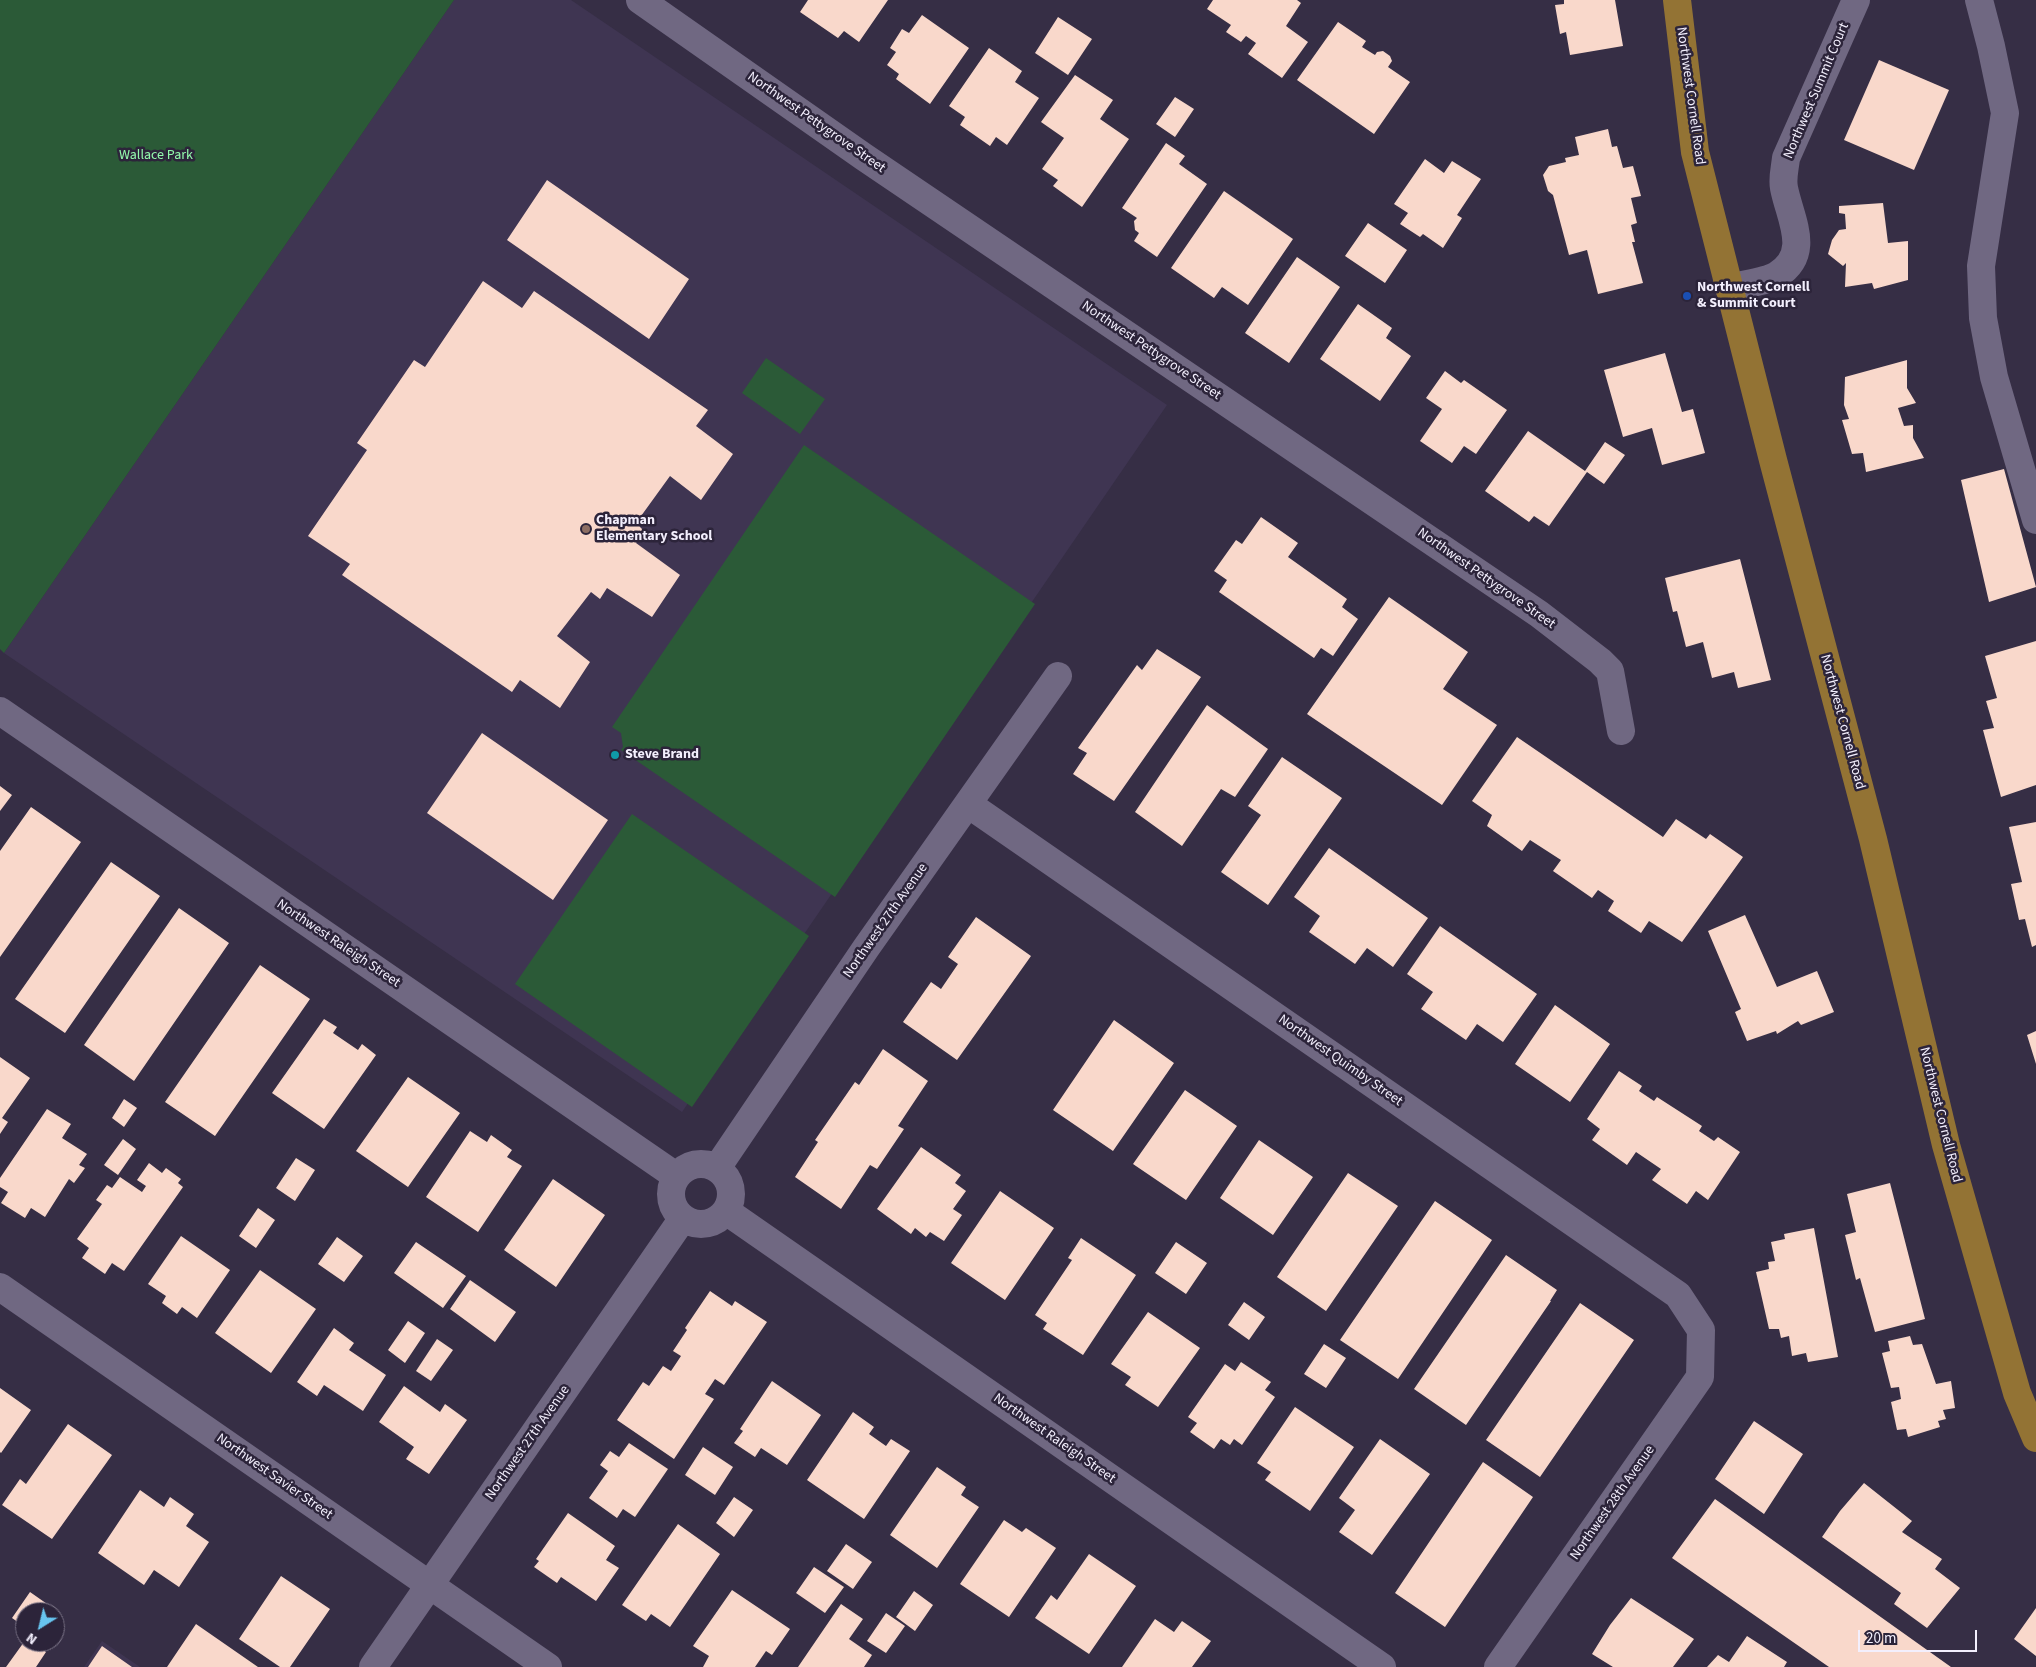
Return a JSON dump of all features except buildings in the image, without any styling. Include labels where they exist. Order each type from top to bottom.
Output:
[{"type":"main road","name":"Northwest Cornell Road","points":[[1677,0],[1695,152],[1873,839],[1910,1001],[1946,1145],[2017,1393],[2036,1438]]},
{"type":"street","name":"Northwest Pettygrove Street","points":[[640,0],[864,157],[1539,614],[1600,660],[1610,672],[1621,731]]},
{"type":"street","name":"Northwest Summit Court","points":[[1729,288],[1776,276],[1788,266],[1796,254],[1797,235],[1784,187],[1786,158],[1856,0]]},
{"type":"street","points":[[1979,0],[2005,114],[1981,266],[1983,318],[1994,378],[2036,520]]},
{"type":"street","name":"Northwest 27th Avenue","points":[[717,1168],[866,948],[1058,676]]},
{"type":"street","name":"Northwest Raleigh Street","points":[[0,712],[676,1176]]},
{"type":"street","name":"Northwest Quimby Street","points":[[968,804],[1678,1295],[1701,1330]]},
{"type":"street","points":[[695,1164],[706,1164],[717,1168],[725,1176],[730,1186],[731,1197],[726,1210],[717,1219],[707,1223],[696,1224],[684,1218],[677,1212],[672,1201],[671,1186],[676,1176],[684,1169],[695,1164]]},
{"type":"street","name":"Northwest Raleigh Street","points":[[726,1210],[1382,1667]]},
{"type":"street","name":"Northwest 27th Avenue","points":[[373,1667],[684,1218]]},
{"type":"street","name":"Northwest Savier Street","points":[[0,1287],[548,1667]]},
{"type":"street","name":"Northwest 28th Avenue","points":[[1498,1667],[1700,1377],[1701,1330]]},
{"type":"shaded area","name":"Chapman Elementary School","points":[[454,0],[571,0],[1167,405],[682,1112],[4,653]]},
{"type":"shaded area","points":[[102,1641],[140,1667],[84,1667]]},
{"type":"green space","name":"Wallace Park","points":[[0,0],[454,0],[4,653],[0,649]]},
{"type":"green space","points":[[766,358],[825,399],[800,434],[742,393]]},
{"type":"green space","points":[[804,445],[1035,604],[835,897],[621,750],[623,747],[621,733],[612,727]]},
{"type":"green space","points":[[632,814],[809,936],[692,1107],[515,984]]},
{"type":"place","name":"Northwest Cornell & Summit Court","points":[[1687,296]]},
{"type":"place","name":"Chapman Elementary School","points":[[586,529]]},
{"type":"place","name":"Steve Brand","points":[[615,755]]}]
